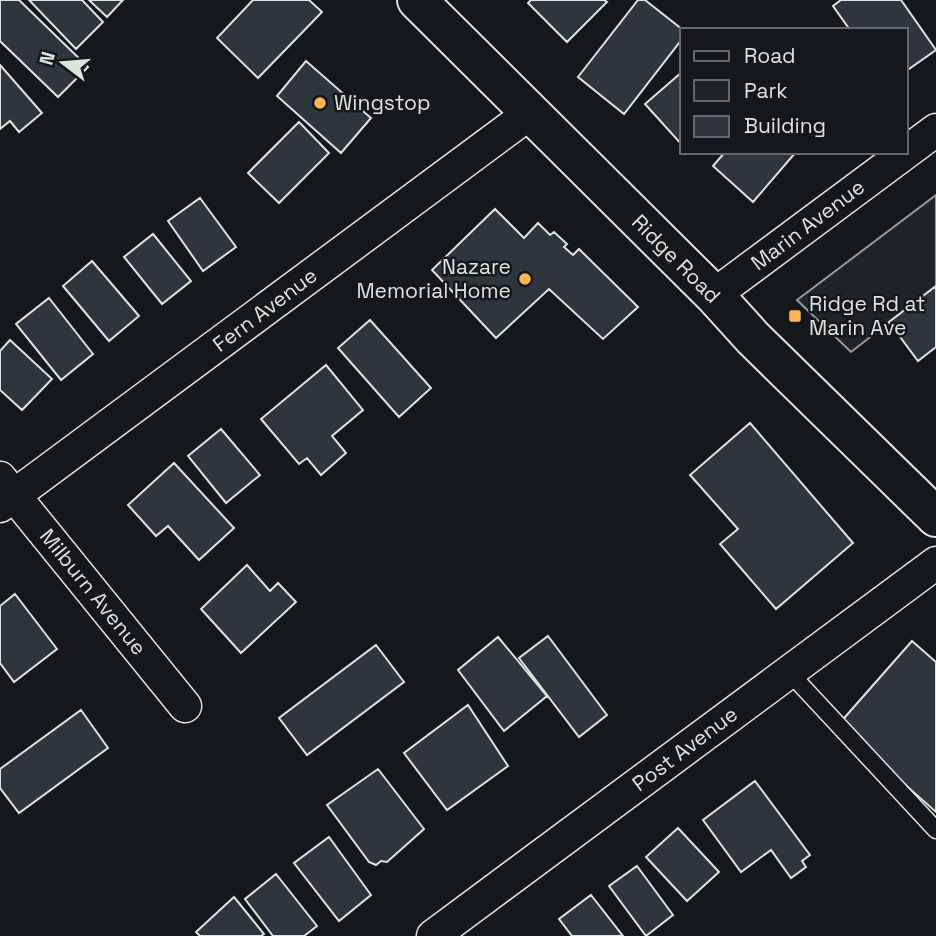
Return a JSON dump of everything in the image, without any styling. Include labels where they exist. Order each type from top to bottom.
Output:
[{"type":"main road","name":"Ridge Road","points":[[417,0],[714,295],[763,348],[927,503]]},
{"type":"street","name":"Fern Avenue","points":[[5,493],[530,113]]},
{"type":"street","name":"Marin Avenue","points":[[908,151],[936,130]]},
{"type":"street","name":"Marin Avenue","points":[[714,295],[904,154]]},
{"type":"street","name":"Milburn Avenue","points":[[5,493],[185,706]]},
{"type":"street","name":"Post Avenue","points":[[433,936],[936,563]]},
{"type":"lane","points":[[789,672],[936,830]]},
{"type":"green space","points":[[936,195],[936,286],[851,352],[797,300]]},
{"type":"building","points":[[0,0],[19,0],[88,67],[58,97],[0,41]]},
{"type":"building","points":[[29,0],[82,0],[103,22],[76,49]]},
{"type":"building","points":[[89,0],[123,0],[107,17]]},
{"type":"building","points":[[253,0],[309,0],[322,12],[258,78],[217,38]]},
{"type":"building","points":[[531,0],[607,2],[567,42],[528,3]]},
{"type":"building","points":[[638,0],[645,0],[680,28],[680,42],[624,114],[578,77]]},
{"type":"building","points":[[841,0],[901,0],[936,50],[908,70],[908,28],[849,28],[833,6]]},
{"type":"building","name":"Wingstop","points":[[306,61],[371,118],[341,153],[277,96]]},
{"type":"building","points":[[0,65],[42,113],[19,132],[10,121],[0,129]]},
{"type":"building","points":[[680,74],[680,143],[645,104]]},
{"type":"building","points":[[299,122],[329,153],[279,203],[248,173]]},
{"type":"building","points":[[723,154],[794,154],[753,202],[713,166]]},
{"type":"building","points":[[200,198],[236,247],[203,271],[168,221]]},
{"type":"building","name":"Nazare Memorial Home","points":[[495,209],[524,238],[538,223],[550,235],[554,232],[567,244],[564,247],[573,255],[579,249],[638,307],[603,339],[549,289],[496,338],[432,270]]},
{"type":"building","points":[[153,234],[191,281],[162,304],[124,257]]},
{"type":"building","points":[[92,261],[139,316],[109,341],[63,286]]},
{"type":"building","points":[[936,286],[936,347],[918,361],[889,322]]},
{"type":"building","points":[[49,298],[93,354],[61,380],[16,324]]},
{"type":"building","points":[[370,320],[431,388],[399,417],[338,348]]},
{"type":"building","points":[[10,340],[52,379],[22,410],[0,390],[0,351]]},
{"type":"building","points":[[326,365],[363,410],[332,436],[346,453],[321,475],[307,458],[299,464],[261,419]]},
{"type":"building","points":[[750,423],[853,543],[776,609],[720,544],[738,529],[690,475]]},
{"type":"building","points":[[221,429],[260,475],[226,503],[188,456]]},
{"type":"building","points":[[174,463],[234,528],[199,560],[168,526],[156,536],[128,505]]},
{"type":"building","points":[[247,565],[270,591],[278,583],[296,602],[241,653],[201,609]]},
{"type":"building","points":[[15,594],[57,649],[14,682],[0,663],[0,606]]},
{"type":"building","points":[[548,636],[607,715],[579,737],[519,658]]},
{"type":"building","points":[[498,637],[547,696],[504,731],[458,670]]},
{"type":"building","points":[[912,641],[936,662],[936,812],[838,725]]},
{"type":"building","points":[[376,645],[404,682],[307,755],[279,718]]},
{"type":"building","points":[[468,705],[508,766],[447,810],[404,753]]},
{"type":"building","points":[[81,710],[108,748],[19,813],[0,788],[0,769]]},
{"type":"building","points":[[378,769],[424,829],[387,862],[381,861],[376,865],[369,862],[327,805]]},
{"type":"building","points":[[755,781],[810,855],[802,861],[806,867],[791,878],[771,850],[741,872],[703,820]]},
{"type":"building","points":[[678,828],[719,872],[687,901],[646,857]]},
{"type":"building","points":[[329,837],[371,895],[339,921],[294,863]]},
{"type":"building","points":[[637,866],[673,915],[646,936],[609,886]]},
{"type":"building","points":[[276,874],[317,926],[304,936],[273,936],[245,899]]},
{"type":"building","points":[[591,895],[623,936],[572,936],[559,919]]},
{"type":"building","points":[[234,897],[264,934],[200,936],[196,932]]},
{"type":"place","name":"Wingstop","points":[[320,103]]},
{"type":"place","name":"Nazare Memorial Home","points":[[525,279]]},
{"type":"place","name":"Ridge Rd at Marin Ave","points":[[795,316]]}]
